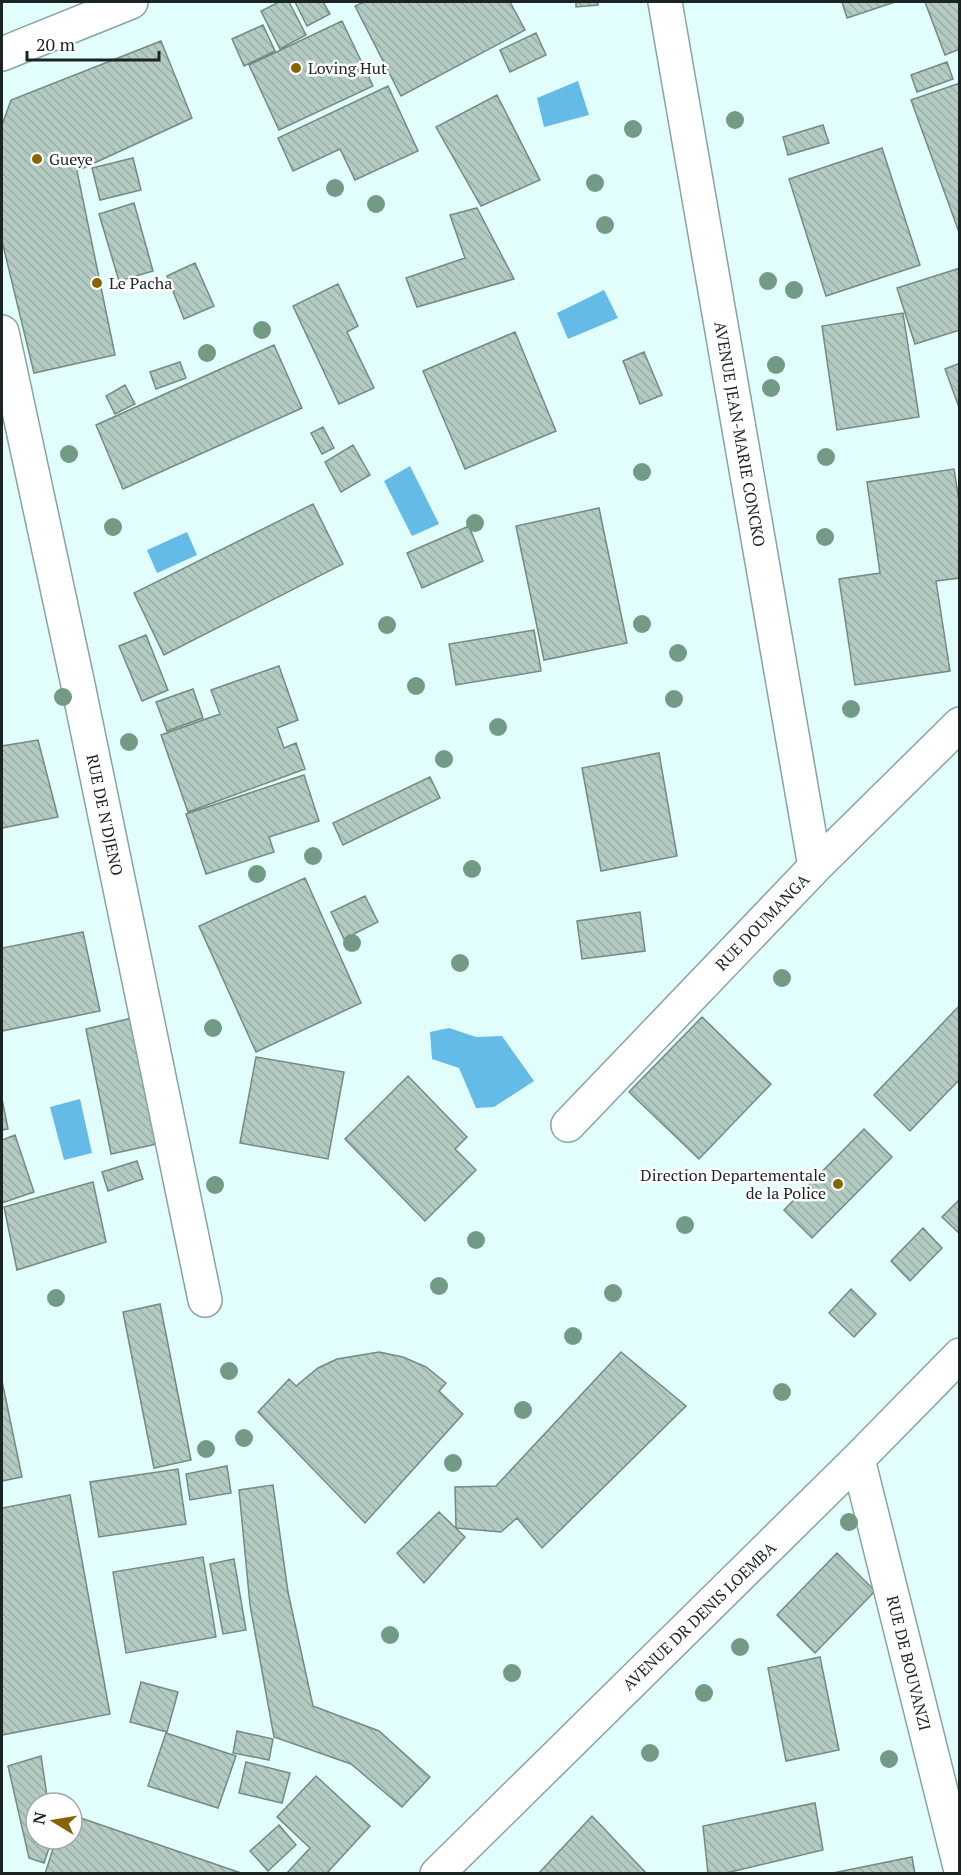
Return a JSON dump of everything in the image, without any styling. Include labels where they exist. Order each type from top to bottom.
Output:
[{"type":"street","points":[[2,54],[131,2]]},
{"type":"street","name":"AVENUE JEAN-MARIE CONCKO","points":[[665,2],[815,867]]},
{"type":"street","name":"RUE DE N'DJENO","points":[[2,332],[77,680],[205,1300]]},
{"type":"street","name":"RUE DOUMANGA","points":[[568,1125],[815,867],[960,724]]},
{"type":"street","name":"AVENUE DR DENIS LOEMBA","points":[[437,1874],[858,1459],[960,1355]]},
{"type":"street","name":"RUE DE BOUVANZI","points":[[858,1459],[960,1867]]},
{"type":"water","points":[[578,81],[589,115],[544,127],[537,98]]},
{"type":"water","points":[[604,290],[618,318],[568,339],[557,313]]},
{"type":"water","points":[[410,466],[439,524],[412,536],[384,481]]},
{"type":"water","points":[[187,532],[197,555],[157,573],[147,550]]},
{"type":"water","points":[[449,1028],[476,1037],[502,1036],[534,1081],[494,1107],[476,1108],[459,1068],[432,1059],[430,1032]]},
{"type":"water","points":[[80,1099],[92,1153],[64,1160],[50,1107]]},
{"type":"building","points":[[279,2],[289,2],[306,35],[280,49],[261,11]]},
{"type":"building","points":[[295,2],[323,2],[330,14],[307,26]]},
{"type":"building","points":[[364,2],[510,2],[525,30],[401,96],[355,6]]},
{"type":"building","points":[[576,2],[598,2],[598,5],[576,7]]},
{"type":"building","points":[[842,2],[895,2],[847,18]]},
{"type":"building","points":[[925,2],[960,2],[960,49],[945,55]]},
{"type":"building","points":[[342,21],[373,86],[279,130],[249,65]]},
{"type":"building","points":[[263,25],[275,51],[244,66],[232,39]]},
{"type":"building","points":[[536,33],[546,55],[510,72],[500,50]]},
{"type":"building","points":[[161,41],[192,118],[77,171],[115,355],[34,373],[2,241],[2,125],[11,100]]},
{"type":"building","points":[[947,62],[953,79],[917,92],[911,75]]},
{"type":"building","points":[[960,83],[960,235],[911,100]]},
{"type":"building","points":[[388,86],[418,151],[355,180],[340,149],[293,171],[278,138]]},
{"type":"building","points":[[497,95],[540,180],[481,206],[436,127]]},
{"type":"building","points":[[823,125],[829,143],[788,155],[783,137]]},
{"type":"building","points":[[882,148],[920,265],[826,296],[789,179]]},
{"type":"building","points":[[133,158],[141,190],[100,200],[92,168]]},
{"type":"building","points":[[134,203],[153,271],[119,281],[99,214]]},
{"type":"building","points":[[477,208],[514,279],[417,307],[406,278],[465,258],[450,215]]},
{"type":"building","points":[[195,263],[214,306],[184,319],[167,276]]},
{"type":"building","points":[[960,268],[960,330],[915,344],[897,288]]},
{"type":"building","points":[[338,284],[358,326],[347,332],[374,388],[339,404],[293,306]]},
{"type":"building","points":[[903,313],[919,417],[837,430],[822,326]]},
{"type":"building","points":[[515,332],[556,431],[465,469],[423,371]]},
{"type":"building","points":[[274,345],[302,408],[123,489],[96,425]]},
{"type":"building","points":[[644,352],[662,395],[640,404],[623,361]]},
{"type":"building","points":[[180,362],[186,378],[156,389],[150,372]]},
{"type":"building","points":[[960,363],[960,410],[945,369]]},
{"type":"building","points":[[125,385],[135,404],[115,414],[106,396]]},
{"type":"building","points":[[323,427],[334,448],[322,454],[311,433]]},
{"type":"building","points":[[353,445],[370,475],[341,492],[325,462]]},
{"type":"building","points":[[954,469],[960,507],[960,578],[936,581],[950,671],[855,685],[839,579],[880,573],[867,482]]},
{"type":"building","points":[[313,504],[343,564],[164,655],[134,593]]},
{"type":"building","points":[[599,508],[627,643],[544,660],[516,526]]},
{"type":"building","points":[[469,526],[483,561],[422,588],[407,553]]},
{"type":"building","points":[[534,630],[541,671],[456,685],[449,644]]},
{"type":"building","points":[[146,635],[168,690],[142,701],[119,646]]},
{"type":"building","points":[[279,666],[298,720],[277,728],[284,748],[296,743],[305,769],[188,812],[161,735],[220,714],[211,690]]},
{"type":"building","points":[[193,689],[203,718],[167,731],[156,702]]},
{"type":"building","points":[[38,740],[58,817],[2,828],[2,746]]},
{"type":"building","points":[[659,753],[677,856],[601,871],[582,768]]},
{"type":"building","points":[[304,775],[319,821],[269,837],[274,852],[206,874],[186,814]]},
{"type":"building","points":[[430,777],[440,798],[343,845],[333,823]]},
{"type":"building","points":[[305,878],[361,1003],[256,1052],[199,926]]},
{"type":"building","points":[[365,896],[378,922],[344,939],[331,912]]},
{"type":"building","points":[[640,912],[645,951],[582,959],[577,921]]},
{"type":"building","points":[[83,932],[100,1011],[2,1031],[2,948]]},
{"type":"building","points":[[960,1005],[960,1079],[910,1131],[874,1095]]},
{"type":"building","points":[[702,1017],[771,1084],[699,1159],[629,1092]]},
{"type":"building","points":[[132,1018],[157,1144],[111,1154],[86,1029]]},
{"type":"building","points":[[256,1057],[344,1072],[328,1159],[240,1143]]},
{"type":"building","points":[[408,1076],[467,1137],[455,1149],[476,1170],[425,1221],[345,1139]]},
{"type":"building","points":[[2,1099],[8,1129],[2,1130]]},
{"type":"building","name":"Direction Departementale de la Police","points":[[864,1129],[892,1157],[812,1238],[784,1210]]},
{"type":"building","points":[[15,1135],[34,1192],[2,1203],[2,1140]]},
{"type":"building","points":[[137,1161],[143,1179],[108,1191],[102,1172]]},
{"type":"building","points":[[93,1182],[106,1242],[17,1270],[4,1207]]},
{"type":"building","points":[[960,1199],[960,1234],[942,1217]]},
{"type":"building","points":[[923,1228],[942,1248],[910,1281],[891,1261]]},
{"type":"building","points":[[851,1289],[876,1314],[854,1337],[829,1313]]},
{"type":"building","points":[[160,1304],[191,1460],[154,1468],[123,1312]]},
{"type":"building","points":[[379,1352],[403,1357],[426,1367],[446,1383],[439,1391],[463,1414],[365,1523],[258,1412],[289,1379],[296,1386],[318,1368],[337,1359]]},
{"type":"building","points":[[621,1352],[686,1406],[542,1548],[517,1518],[501,1532],[456,1528],[455,1487],[496,1486]]},
{"type":"building","points":[[2,1381],[22,1477],[2,1481]]},
{"type":"building","points":[[227,1466],[231,1493],[190,1500],[186,1474]]},
{"type":"building","points":[[178,1469],[186,1524],[99,1537],[90,1482]]},
{"type":"building","points":[[273,1485],[288,1592],[313,1706],[379,1731],[430,1777],[402,1807],[351,1764],[274,1737],[250,1605],[239,1490]]},
{"type":"building","points":[[70,1495],[110,1714],[2,1735],[2,1508]]},
{"type":"building","points":[[439,1512],[465,1537],[424,1583],[397,1553]]},
{"type":"building","points":[[837,1553],[875,1591],[815,1653],[777,1615]]},
{"type":"building","points":[[203,1557],[216,1637],[126,1653],[113,1572]]},
{"type":"building","points":[[234,1559],[246,1630],[223,1634],[210,1564]]},
{"type":"building","points":[[820,1657],[839,1750],[786,1761],[768,1668]]},
{"type":"building","points":[[141,1682],[178,1692],[167,1732],[130,1722]]},
{"type":"building","points":[[237,1731],[273,1739],[269,1760],[233,1753]]},
{"type":"building","points":[[166,1733],[236,1756],[218,1808],[148,1786]]},
{"type":"building","points":[[41,1756],[46,1791],[24,1791],[24,1836],[8,1766]]},
{"type":"building","points":[[246,1762],[290,1773],[282,1803],[239,1793]]},
{"type":"building","points":[[316,1776],[370,1826],[326,1874],[286,1874],[310,1848],[277,1817]]},
{"type":"building","points":[[815,1803],[823,1850],[722,1874],[708,1874],[703,1826]]},
{"type":"building","points":[[592,1816],[647,1874],[538,1874]]},
{"type":"building","points":[[84,1819],[244,1874],[45,1874],[52,1851],[84,1851]]},
{"type":"building","points":[[279,1825],[296,1845],[268,1871],[250,1851]]},
{"type":"building","points":[[27,1851],[48,1851],[44,1863],[29,1858]]},
{"type":"building","points":[[912,1857],[915,1874],[828,1874]]},
{"type":"place","name":"Loving Hut","points":[[296,68]]},
{"type":"place","name":"Gueye","points":[[37,159]]},
{"type":"place","name":"Le Pacha","points":[[97,283]]},
{"type":"place","name":"Direction Departementale de la Police","points":[[838,1184]]}]
